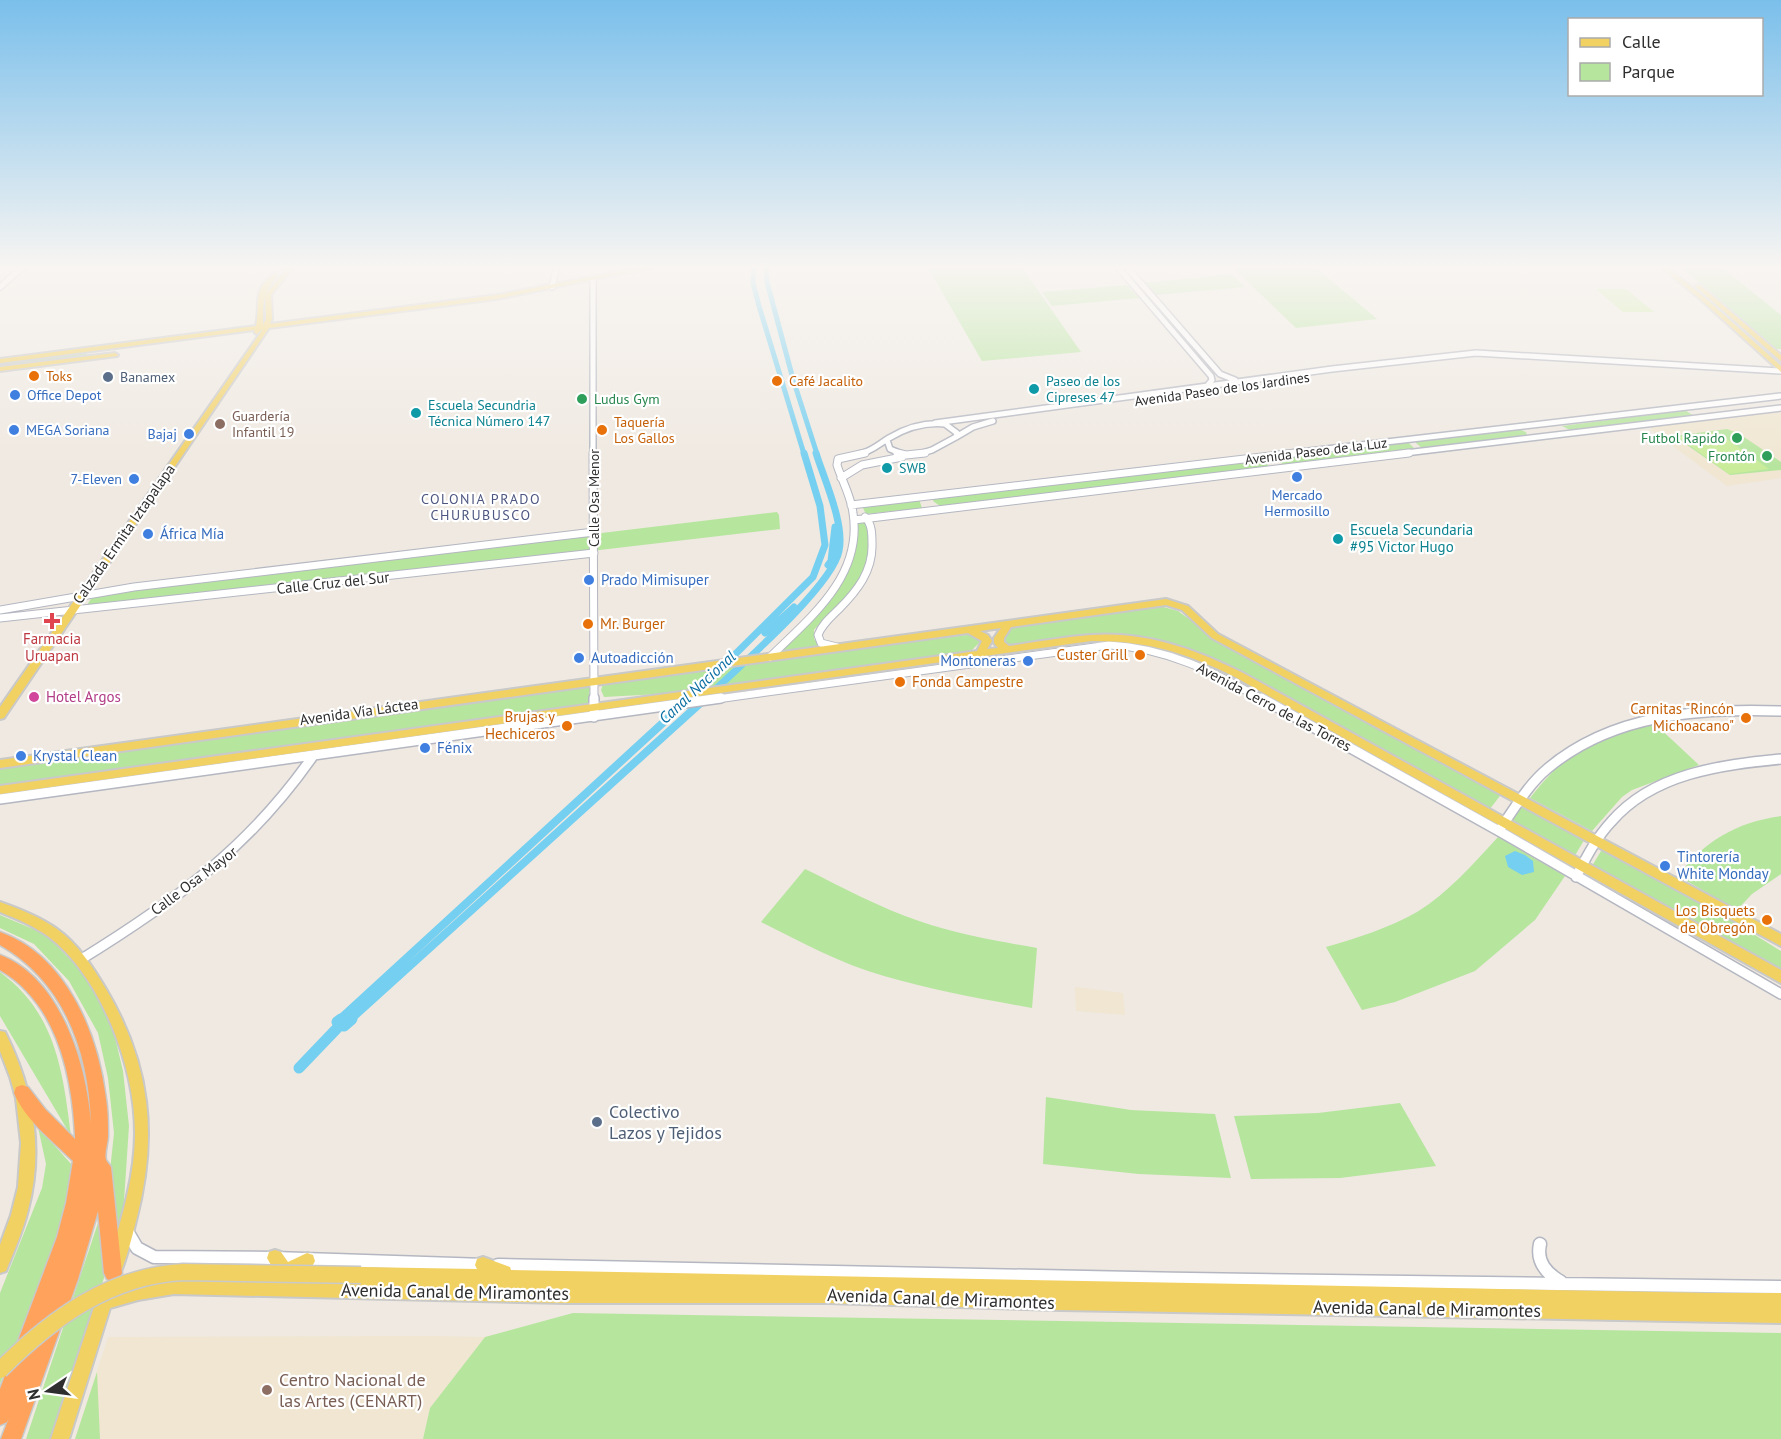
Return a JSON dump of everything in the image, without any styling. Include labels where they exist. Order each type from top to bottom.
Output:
[{"type":"highway","points":[[0,938],[26,953],[47,971],[62,991],[87,1048],[100,1114],[92,1158],[62,1251],[0,1415]]},
{"type":"highway","points":[[0,962],[18,973],[35,990],[64,1036],[76,1076],[92,1158],[94,1197],[79,1249],[11,1439]]},
{"type":"highway","points":[[22,1093],[39,1115],[92,1158],[105,1185],[113,1273]]},
{"type":"main road","points":[[0,361],[211,333]]},
{"type":"main road","points":[[239,333],[244,334]]},
{"type":"main road","name":"Calzada Ermita Iztapalapa","points":[[0,714],[249,354],[246,351],[258,333]]},
{"type":"main road","points":[[1740,333],[1781,372]]},
{"type":"main road","points":[[1753,333],[1778,354]]},
{"type":"main road","points":[[0,369],[244,334]]},
{"type":"main road","points":[[770,657],[1166,602],[1181,605],[1215,636],[1781,940]]},
{"type":"main road","points":[[1007,650],[999,643],[999,638],[1009,623]]},
{"type":"main road","points":[[968,629],[985,637],[987,641],[980,653]]},
{"type":"main road","name":"Avenida Cerro de las Torres","points":[[684,694],[1104,637],[1149,640],[1208,658],[1579,872],[1781,977]]},
{"type":"main road","name":"Avenida Vía Láctea","points":[[0,764],[770,657]]},
{"type":"main road","name":"Avenida Vía Láctea","points":[[0,790],[594,712],[684,694]]},
{"type":"main road","points":[[1,907],[49,931],[80,960],[105,997],[120,1034],[137,1088],[140,1112],[139,1172],[126,1229],[60,1439]]},
{"type":"main road","points":[[0,1037],[8,1050],[22,1093],[28,1143],[27,1180],[17,1221],[0,1264]]},
{"type":"main road","points":[[261,1289],[270,1286],[280,1274],[280,1264],[275,1258]]},
{"type":"main road","points":[[290,1289],[287,1282],[290,1273],[298,1264],[307,1261]]},
{"type":"main road","points":[[483,1265],[522,1277]]},
{"type":"main road","name":"Avenida Canal de Miramontes","points":[[0,1370],[30,1340],[63,1315],[95,1296],[141,1278],[183,1272],[1781,1301]]},
{"type":"main road","name":"Avenida Canal de Miramontes","points":[[103,1304],[126,1293],[146,1288],[174,1286],[566,1295],[828,1296],[1781,1315]]},
{"type":"street","name":"Calle Osa Menor","points":[[592,333],[594,712]]},
{"type":"street","points":[[1174,333],[1211,376],[1219,377],[1220,374]]},
{"type":"street","points":[[1184,333],[1220,374],[1241,381]]},
{"type":"street","points":[[1181,341],[1190,340]]},
{"type":"street","name":"Avenida Paseo de los Jardines","points":[[935,423],[1295,376],[1481,358],[1781,372]]},
{"type":"street","points":[[1207,386],[1212,380],[1211,376]]},
{"type":"street","name":"Avenida Paseo de los Jardines","points":[[1176,393],[1241,381],[1278,379]]},
{"type":"street","name":"Avenida Paseo de los Jardines","points":[[956,438],[973,427],[990,421],[1157,395]]},
{"type":"street","name":"Avenida Paseo de la Luz","points":[[853,513],[927,495],[1781,396]]},
{"type":"street","points":[[1722,403],[1723,408],[1736,413]]},
{"type":"street","points":[[1681,408],[1695,412],[1698,416],[1695,418]]},
{"type":"street","name":"Avenida Paseo de la Luz","points":[[868,518],[1781,408]]},
{"type":"street","points":[[1560,422],[1557,425],[1560,428],[1573,433]]},
{"type":"street","points":[[770,657],[809,619],[838,586],[850,564],[854,536],[853,513],[840,478],[837,459],[866,453],[909,428],[935,423],[954,428],[957,433],[956,438],[939,448],[862,465],[840,478]]},
{"type":"street","points":[[1514,427],[1528,432],[1531,436],[1527,438]]},
{"type":"street","points":[[887,440],[890,449],[905,456]]},
{"type":"street","points":[[927,495],[932,509]]},
{"type":"street","points":[[837,647],[821,642],[818,635],[826,622],[849,599],[868,575],[873,548],[868,518],[853,513]]},
{"type":"street","name":"Calle Cruz del Sur","points":[[0,610],[82,595],[594,532]]},
{"type":"street","name":"Calle Cruz del Sur","points":[[71,612],[594,553]]},
{"type":"street","points":[[0,618],[71,612]]},
{"type":"street","name":"Avenida Cerro de las Torres","points":[[673,706],[1093,646],[1124,645],[1151,649],[1221,676],[1501,827]]},
{"type":"street","name":"Avenida Vía Láctea","points":[[0,799],[313,756],[594,712],[673,706]]},
{"type":"street","points":[[1501,827],[1534,781],[1549,767],[1583,743],[1618,728],[1685,714],[1723,711],[1781,711]]},
{"type":"street","name":"Calle Osa Mayor","points":[[80,960],[123,934],[210,872],[239,847],[272,813],[313,756]]},
{"type":"street","points":[[1579,872],[1597,841],[1615,817],[1628,805],[1662,785],[1709,768],[1781,759]]},
{"type":"street","name":"Avenida Cerro de las Torres","points":[[1579,872],[1781,994]]},
{"type":"street","name":"Avenida Canal de Miramontes","points":[[126,1229],[136,1248],[146,1256],[1266,1282],[1781,1287]]},
{"type":"street","points":[[1540,1245],[1539,1258],[1548,1274],[1562,1283],[1574,1284]]},
{"type":"shaded area","points":[[1781,411],[1781,478],[1727,486],[1651,430],[1651,427]]},
{"type":"shaded area","points":[[1075,987],[1123,993],[1125,1015],[1076,1011]]},
{"type":"shaded area","name":"Centro Nacional de las Artes (CENART)","points":[[108,1337],[485,1337],[430,1408],[423,1439],[75,1439]]},
{"type":"green space","points":[[966,333],[1068,333],[1081,352],[982,361]]},
{"type":"green space","points":[[1758,333],[1781,333],[1781,349],[1776,349]]},
{"type":"green space","points":[[86,352],[87,355],[82,358],[0,368],[0,361]]},
{"type":"green space","points":[[1685,410],[1694,416],[1572,431],[1562,426]]},
{"type":"green space","points":[[1519,429],[1526,432],[1527,436],[1423,449],[1416,443],[1416,441]]},
{"type":"green space","points":[[1727,429],[1738,433],[1781,462],[1781,470],[1730,475],[1674,436]]},
{"type":"green space","points":[[1717,432],[1769,469],[1729,474],[1678,437]]},
{"type":"green space","points":[[1408,442],[1415,449],[1284,465],[1275,459],[1276,456]]},
{"type":"green space","points":[[1261,459],[1267,462],[1268,467],[940,506],[933,501],[934,497]]},
{"type":"green space","points":[[919,499],[922,508],[866,514],[862,506]]},
{"type":"green space","points":[[777,512],[780,529],[84,610],[94,594]]},
{"type":"green space","points":[[858,520],[866,520],[868,525],[870,547],[868,563],[864,575],[855,587],[814,630],[814,639],[823,647],[780,652],[834,594],[852,564]]},
{"type":"green space","points":[[1160,606],[1178,611],[1211,635],[1503,792],[1489,810],[1237,669],[1184,647],[1150,637],[1104,635],[1013,646],[1006,644],[1004,640],[1011,625]]},
{"type":"green space","points":[[975,634],[983,639],[971,651],[660,694],[604,697],[601,690],[604,681]]},
{"type":"green space","points":[[590,681],[589,704],[0,787],[0,766]]},
{"type":"green space","points":[[1654,723],[1699,765],[1632,790],[1622,797],[1592,831],[1530,798],[1558,767],[1584,747],[1615,734]]},
{"type":"green space","points":[[1523,803],[1586,837],[1574,857],[1511,822]]},
{"type":"green space","points":[[1781,816],[1781,874],[1752,894],[1737,910],[1678,876],[1699,853],[1723,835],[1750,823]]},
{"type":"green space","points":[[1498,837],[1565,876],[1535,920],[1475,971],[1395,1002],[1362,1010],[1326,947],[1373,932],[1417,912],[1450,887]]},
{"type":"green space","points":[[1604,846],[1738,920],[1755,935],[1781,951],[1781,972],[1592,866]]},
{"type":"green space","points":[[805,869],[876,904],[933,926],[1037,948],[1032,1008],[939,990],[868,971],[821,952],[761,922]]},
{"type":"green space","points":[[0,915],[47,935],[83,973],[112,1025],[123,1071],[129,1126],[123,1216],[117,1240],[110,1171],[114,1133],[108,1078],[98,1033],[69,981],[34,944],[0,928]]},
{"type":"green space","points":[[0,972],[19,988],[34,1006],[54,1045],[60,1067],[71,1136],[0,1016]]},
{"type":"green space","points":[[1046,1097],[1131,1110],[1215,1114],[1231,1178],[1139,1174],[1043,1164]]},
{"type":"green space","points":[[1400,1103],[1436,1166],[1340,1178],[1251,1179],[1234,1116],[1318,1113]]},
{"type":"green space","points":[[38,1127],[72,1165],[61,1221],[52,1249],[0,1384],[0,1293],[42,1188],[46,1164]]},
{"type":"green space","points":[[101,1214],[104,1278],[50,1439],[26,1439]]},
{"type":"green space","points":[[573,1313],[1781,1333],[1781,1439],[423,1439],[430,1408],[485,1337]]},
{"type":"green space","points":[[97,1372],[100,1439],[75,1439]]},
{"type":"water","points":[[1515,851],[1533,861],[1534,872],[1522,875],[1508,867],[1505,856]]},
{"type":"waterway","name":"Canal Nacional","points":[[767,333],[804,454]]},
{"type":"waterway","name":"Canal Nacional","points":[[781,333],[817,454]]},
{"type":"waterway","name":"Canal Nacional","points":[[689,700],[813,577],[825,545],[820,506],[804,453]]},
{"type":"waterway","name":"Canal Nacional","points":[[704,700],[780,628],[832,567],[839,551],[839,528],[833,502],[816,453]]},
{"type":"waterway","name":"Canal Nacional","points":[[828,565],[831,561],[835,527]]},
{"type":"waterway","name":"Canal Nacional","points":[[765,633],[794,607]]},
{"type":"waterway","name":"Canal Nacional","points":[[339,1020],[690,698]]},
{"type":"waterway","name":"Canal Nacional","points":[[350,1020],[706,698]]},
{"type":"waterway","name":"Canal Nacional","points":[[341,1019],[337,1022],[341,1024]]},
{"type":"waterway","name":"Canal Nacional","points":[[341,1024],[344,1026],[352,1019]]},
{"type":"waterway","name":"Canal Nacional","points":[[341,1024],[344,1021]]},
{"type":"waterway","name":"Canal Nacional","points":[[299,1068],[341,1024]]},
{"type":"place","name":"Toks","points":[[34,376]]},
{"type":"place","name":"Banamex","points":[[108,377]]},
{"type":"place","name":"Café Jacalito","points":[[777,381]]},
{"type":"place","name":"Paseo de los Cipreses 47","points":[[1034,389]]},
{"type":"place","name":"Office Depot","points":[[15,395]]},
{"type":"place","name":"Ludus Gym","points":[[582,399]]},
{"type":"place","name":"Escuela Secundria Técnica Número 147","points":[[416,413]]},
{"type":"place","name":"Guardería Infantil 19","points":[[220,424]]},
{"type":"place","name":"MEGA Soriana","points":[[14,430]]},
{"type":"place","name":"Taquería Los Gallos","points":[[602,430]]},
{"type":"place","name":"Bajaj","points":[[189,434]]},
{"type":"place","name":"Futbol Rapido","points":[[1737,438]]},
{"type":"place","name":"Frontón","points":[[1767,456]]},
{"type":"place","name":"SWB","points":[[887,468]]},
{"type":"place","name":"Mercado Hermosillo","points":[[1297,477]]},
{"type":"place","name":"7-Eleven","points":[[134,479]]},
{"type":"place","name":"África Mía","points":[[148,534]]},
{"type":"place","name":"Escuela Secundaria #95 Victor Hugo","points":[[1338,539]]},
{"type":"place","name":"Prado Mimisuper","points":[[589,580]]},
{"type":"place","name":"Farmacia Uruapan","points":[[52,621]]},
{"type":"place","name":"Mr. Burger","points":[[588,624]]},
{"type":"place","name":"Custer Grill","points":[[1140,655]]},
{"type":"place","name":"Autoadicción","points":[[579,658]]},
{"type":"place","name":"Montoneras","points":[[1028,661]]},
{"type":"place","name":"Fonda Campestre","points":[[900,682]]},
{"type":"place","name":"Hotel Argos","points":[[34,697]]},
{"type":"place","name":"Carnitas \"Rincón Michoacano\"","points":[[1746,718]]},
{"type":"place","name":"Brujas y Hechiceros","points":[[567,726]]},
{"type":"place","name":"Fénix","points":[[425,748]]},
{"type":"place","name":"Krystal Clean","points":[[21,756]]},
{"type":"place","name":"Tintorería White Monday","points":[[1665,866]]},
{"type":"place","name":"Los Bisquets de Obregón","points":[[1767,920]]},
{"type":"place","name":"Colectivo Lazos y Tejidos","points":[[597,1122]]},
{"type":"place","name":"Centro Nacional de las Artes (CENART)","points":[[267,1390]]},
{"type":"district","name":"COLONIA PRADO CHURUBUSCO","points":[[481,508]]}]
